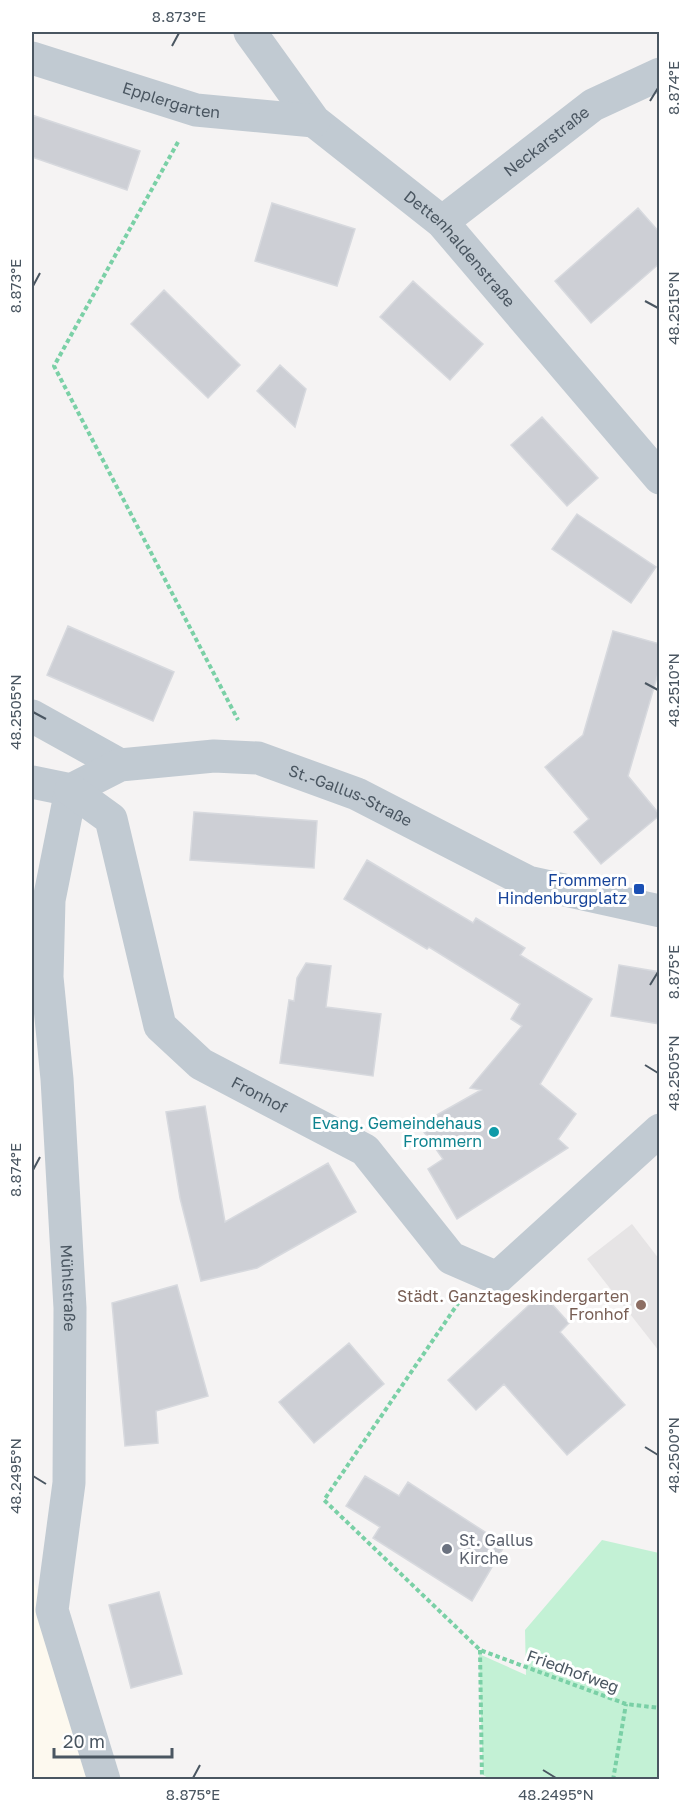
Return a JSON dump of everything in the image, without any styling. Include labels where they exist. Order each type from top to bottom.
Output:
[{"type":"street","name":"Dettenhaldenstraße","points":[[250,32],[314,122],[442,222],[660,478]]},
{"type":"street","name":"Epplergarten","points":[[32,58],[196,110],[314,122]]},
{"type":"street","name":"Neckarstraße","points":[[442,222],[593,105],[660,74]]},
{"type":"street","points":[[32,716],[120,765]]},
{"type":"street","name":"St.-Gallus-Straße","points":[[71,790],[120,765],[214,756],[258,758],[357,794],[528,882],[660,911]]},
{"type":"street","points":[[32,782],[71,790]]},
{"type":"street","name":"Fronhof","points":[[71,790],[111,819],[160,1026],[201,1064],[365,1150],[451,1257],[488,1274]]},
{"type":"street","name":"Mühlstraße","points":[[71,790],[48,900],[47,977],[57,1080],[70,1308],[69,1483],[52,1610],[105,1779]]},
{"type":"street","points":[[488,1274],[497,1278],[660,1130]]},
{"type":"path","points":[[196,110],[54,366],[258,758]]},
{"type":"path","points":[[482,1779],[480,1650],[324,1500],[460,1301],[488,1274]]},
{"type":"path","name":"Friedhofweg","points":[[480,1650],[626,1704],[660,1708]]},
{"type":"path","points":[[613,1779],[626,1704]]},
{"type":"shaded area","name":"Städt. Ganztageskindergarten Fronhof","points":[[632,1224],[659,1259],[659,1351],[587,1259]]},
{"type":"shaded area","points":[[33,1578],[96,1779],[32,1780]]},
{"type":"green space","points":[[602,1540],[659,1553],[659,1779],[490,1779],[483,1775],[479,1654],[526,1675],[525,1630]]},
{"type":"building","points":[[32,115],[140,151],[127,190],[32,157]]},
{"type":"building","points":[[272,203],[355,229],[337,286],[255,261]]},
{"type":"building","points":[[638,208],[660,233],[660,263],[591,323],[555,281]]},
{"type":"building","points":[[413,281],[483,344],[450,380],[380,317]]},
{"type":"building","points":[[164,290],[240,365],[208,398],[131,324]]},
{"type":"building","points":[[280,365],[306,389],[295,427],[257,391]]},
{"type":"building","points":[[542,417],[598,478],[567,506],[511,445]]},
{"type":"building","points":[[577,514],[656,567],[631,603],[552,549]]},
{"type":"building","points":[[68,626],[174,672],[153,721],[47,675]]},
{"type":"building","points":[[613,631],[660,644],[660,667],[628,776],[660,815],[601,864],[574,832],[589,819],[545,767],[583,735]]},
{"type":"building","points":[[194,812],[317,821],[314,868],[190,860]]},
{"type":"building","points":[[367,860],[473,923],[476,918],[525,948],[520,955],[592,999],[540,1084],[576,1114],[558,1139],[568,1148],[457,1219],[428,1169],[443,1159],[419,1125],[481,1090],[470,1088],[522,1026],[511,1019],[520,1004],[429,947],[427,949],[344,899]]},
{"type":"building","points":[[306,963],[331,966],[326,1007],[381,1014],[373,1076],[280,1063],[289,1000],[294,1001],[297,978]]},
{"type":"building","points":[[619,965],[660,972],[660,1024],[611,1016]]},
{"type":"building","points":[[205,1106],[225,1222],[328,1163],[356,1212],[257,1268],[201,1281],[180,1198],[166,1112]]},
{"type":"building","points":[[177,1285],[208,1396],[156,1411],[158,1443],[125,1446],[112,1303]]},
{"type":"building","points":[[542,1293],[569,1323],[560,1332],[625,1405],[567,1455],[504,1384],[476,1410],[448,1380]]},
{"type":"building","points":[[349,1343],[384,1384],[314,1443],[279,1402]]},
{"type":"building","name":"St. Gallus Kirche","points":[[365,1476],[399,1496],[408,1482],[505,1545],[472,1601],[373,1538],[380,1527],[346,1506]]},
{"type":"building","points":[[159,1592],[182,1674],[131,1688],[109,1605]]},
{"type":"place","name":"Frommern Hindenburgplatz","points":[[639,889]]},
{"type":"place","name":"Evang. Gemeindehaus Frommern","points":[[494,1132]]},
{"type":"place","name":"Städt. Ganztageskindergarten Fronhof","points":[[641,1305]]},
{"type":"place","name":"St. Gallus Kirche","points":[[447,1549]]}]
